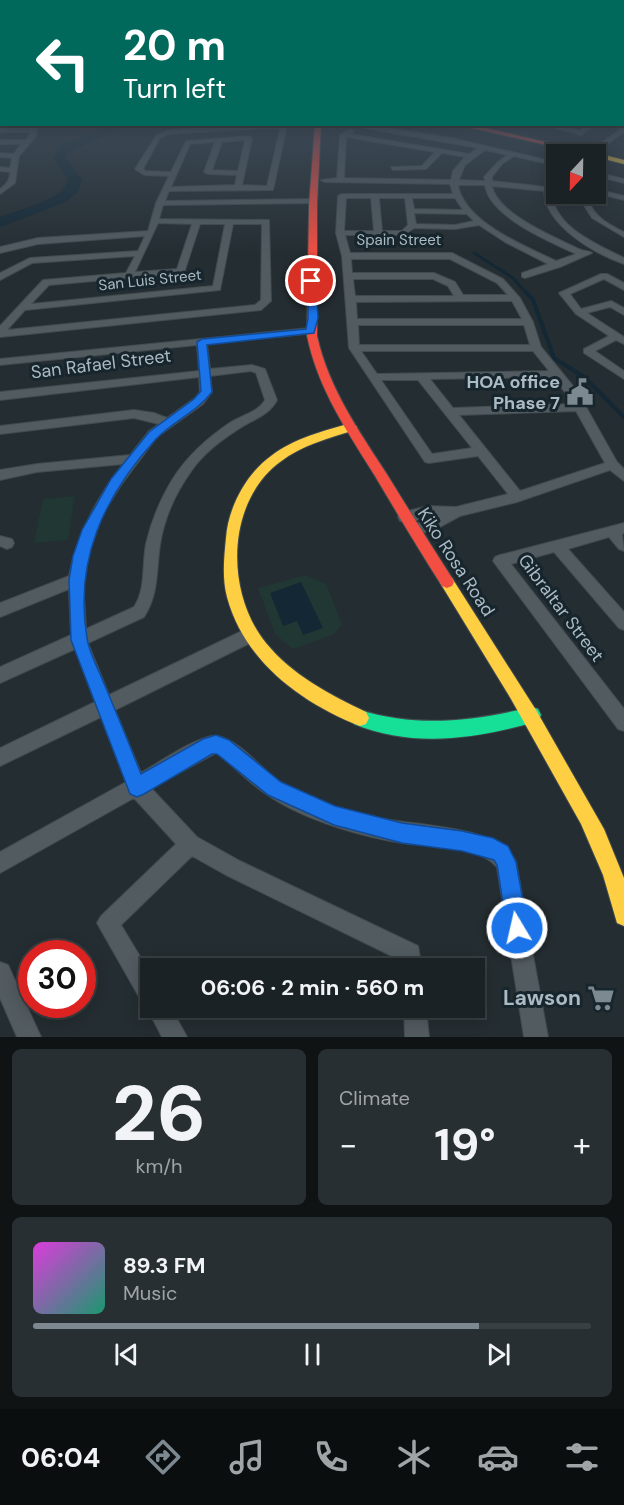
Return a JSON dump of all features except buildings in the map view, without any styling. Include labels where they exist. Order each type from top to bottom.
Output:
[{"type":"street","points":[[0,192],[10,186],[16,158]]},
{"type":"street","points":[[145,158],[139,169],[144,173],[174,174]]},
{"type":"street","points":[[129,276],[151,233],[160,203],[181,158]]},
{"type":"street","points":[[213,158],[208,172],[241,173]]},
{"type":"street","points":[[238,187],[244,158]]},
{"type":"street","points":[[166,189],[270,188],[277,158]]},
{"type":"street","name":"Kiko Rosa Road","points":[[316,158],[311,281],[313,318],[310,331],[326,385],[405,517],[532,715],[597,833],[622,894],[624,916]]},
{"type":"street","points":[[340,180],[341,158]]},
{"type":"street","points":[[384,182],[400,158]]},
{"type":"street","points":[[393,168],[424,168],[433,158]]},
{"type":"street","points":[[468,158],[456,173],[454,182],[457,196],[467,212],[495,233],[557,265]]},
{"type":"street","points":[[507,158],[488,177],[490,192],[501,207],[533,229],[583,254]]},
{"type":"street","points":[[0,169],[15,170]]},
{"type":"street","points":[[606,176],[624,181]]},
{"type":"street","points":[[325,180],[489,183],[546,189]]},
{"type":"street","points":[[0,186],[10,186]]},
{"type":"street","points":[[606,195],[624,203]]},
{"type":"street","points":[[457,196],[342,196],[340,233],[346,256],[354,322],[354,348],[372,377],[429,459],[482,451]]},
{"type":"street","points":[[375,196],[378,233]]},
{"type":"street","points":[[408,196],[412,226]]},
{"type":"street","points":[[160,203],[313,203]]},
{"type":"street","points":[[549,204],[560,223],[624,261]]},
{"type":"street","points":[[585,204],[587,210],[600,222],[624,235]]},
{"type":"street","points":[[411,211],[467,212]]},
{"type":"street","points":[[0,333],[258,308],[266,301],[266,222],[155,221]]},
{"type":"street","points":[[340,233],[404,233],[412,226],[455,227],[480,222]]},
{"type":"street","points":[[0,333],[20,308],[46,282],[181,271],[196,223]]},
{"type":"street","name":"San Luis Street","points":[[20,308],[217,288],[229,223]]},
{"type":"street","points":[[0,250],[38,242],[151,233]]},
{"type":"street","points":[[525,275],[601,249]]},
{"type":"street","points":[[0,277],[30,261],[140,253]]},
{"type":"street","name":"Spain Street","points":[[346,256],[452,256],[500,281],[515,298],[528,322],[536,348],[573,394],[612,465],[624,476]]},
{"type":"street","points":[[347,276],[434,276],[452,284],[459,297]]},
{"type":"street","points":[[620,339],[579,312],[564,293],[604,276],[624,287]]},
{"type":"street","points":[[351,298],[515,298]]},
{"type":"street","points":[[579,312],[611,304],[624,312]]},
{"type":"street","points":[[354,322],[528,322]]},
{"type":"street","points":[[0,362],[310,331]]},
{"type":"street","points":[[620,339],[588,351],[624,376]]},
{"type":"street","points":[[202,342],[207,387],[203,397],[153,434],[116,482],[89,530],[80,556],[76,580],[79,640],[137,787],[190,844],[233,868],[410,954],[410,958]]},
{"type":"street","points":[[354,348],[536,348]]},
{"type":"street","name":"San Rafael Street","points":[[0,396],[244,368],[257,369],[262,374],[270,396],[270,403],[234,425],[190,464],[174,489],[162,514],[153,544],[147,601],[144,606],[131,616],[79,640]]},
{"type":"street","points":[[372,377],[557,374]]},
{"type":"street","points":[[422,377],[517,496]]},
{"type":"street","points":[[448,412],[579,406]]},
{"type":"street","points":[[0,430],[134,414],[154,417],[167,423]]},
{"type":"street","points":[[351,427],[307,441],[280,457],[257,477],[243,502],[232,530],[227,561],[238,617],[248,636],[271,663],[306,688],[336,707],[386,726],[439,733],[492,727],[532,715]]},
{"type":"street","points":[[0,475],[37,468],[132,459]]},
{"type":"street","points":[[405,517],[428,512],[456,512],[517,496],[612,465]]},
{"type":"street","points":[[414,530],[436,524],[456,512]]},
{"type":"street","points":[[618,530],[624,544]]},
{"type":"street","name":"Gibraltar Street","points":[[618,530],[500,561],[624,723]]},
{"type":"street","points":[[557,546],[624,623]]},
{"type":"street","points":[[0,610],[76,580]]},
{"type":"street","points":[[0,757],[248,636]]},
{"type":"street","points":[[0,675],[79,640]]},
{"type":"street","points":[[0,863],[209,745],[216,744],[223,747],[274,789],[334,815],[402,833],[462,841],[493,848],[501,853],[506,862],[536,1037]]},
{"type":"street","points":[[140,977],[108,923],[190,844]]},
{"type":"street","points":[[0,973],[29,1037]]},
{"type":"street","points":[[164,1018],[175,1037]]},
{"type":"street","points":[[416,1018],[417,1037]]},
{"type":"green space","points":[[75,496],[68,540],[34,543],[43,499]]},
{"type":"green space","points":[[306,575],[326,584],[342,624],[333,635],[293,649],[275,634],[258,588]]},
{"type":"water","points":[[301,582],[323,628],[303,635],[297,621],[283,626],[270,593]]},
{"type":"waterway","points":[[0,222],[61,199],[73,189],[75,180],[60,158]]},
{"type":"waterway","points":[[474,253],[513,278],[527,294]]},
{"type":"waterway","points":[[526,292],[533,300],[554,358],[584,377],[624,417]]},
{"type":"traffic: fast","points":[[360,718],[381,725],[424,731],[489,725],[532,715]]},
{"type":"traffic: slow","points":[[610,158],[624,162]]},
{"type":"traffic: slow","points":[[351,427],[293,448],[275,459],[253,482],[239,512],[233,532],[230,566],[234,596],[244,623],[260,648],[280,669],[304,688],[360,718]]},
{"type":"traffic: slow","points":[[447,582],[530,716],[588,817],[613,875],[624,916]]},
{"type":"traffic: jam","points":[[316,158],[313,205],[312,336],[316,354],[329,389],[346,421],[447,582]]},
{"type":"place","name":"HOA office Phase 7","points":[[580,392]]},
{"type":"place","name":"Lawson","points":[[601,998]]},
{"type":"route","points":[[311,281],[313,318],[310,331],[202,342],[207,387],[203,397],[153,434],[116,482],[89,530],[80,556],[76,580],[79,640],[137,787],[209,745],[216,744],[223,747],[274,789],[334,815],[402,833],[462,841],[493,848],[501,853],[506,862],[517,928]]}]
